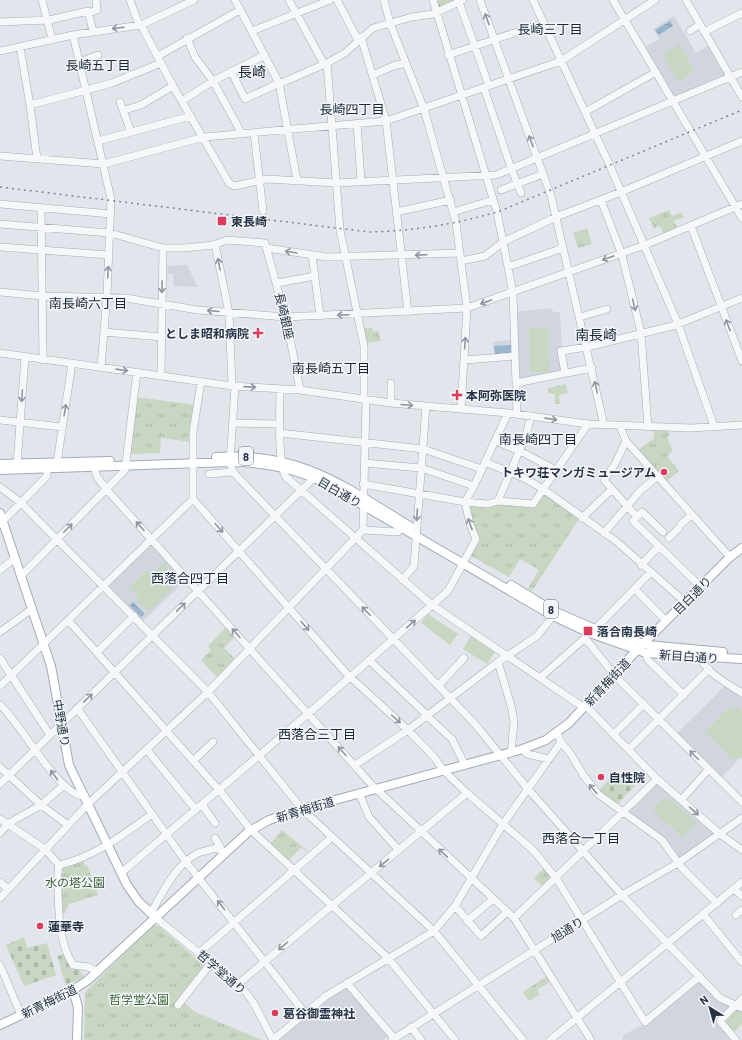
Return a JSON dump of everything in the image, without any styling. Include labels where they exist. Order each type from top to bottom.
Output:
[{"type":"main road","name":"目白通り","points":[[0,470],[126,466],[231,459],[258,463],[282,464],[317,476],[417,533],[553,616],[589,633],[636,651],[730,557],[742,548]]},
{"type":"main road","name":"目白通り","points":[[0,464],[57,463],[126,466]]},
{"type":"main road","name":"目白通り","points":[[364,503],[401,528],[417,533]]},
{"type":"main road","name":"中野通り","points":[[1,519],[52,666],[69,765],[130,890],[153,915]]},
{"type":"main road","name":"目白通り","points":[[464,561],[557,612],[589,633],[643,644]]},
{"type":"main road","name":"8","points":[[660,628],[656,635],[658,643],[675,649]]},
{"type":"main road","name":"新目白通り","points":[[643,644],[675,649],[681,648],[742,654]]},
{"type":"main road","name":"新目白通り","points":[[636,651],[742,659]]},
{"type":"main road","name":"新青梅街道","points":[[0,1025],[73,990],[98,972],[153,915],[199,878],[224,851],[251,830],[269,820],[302,809],[443,770],[523,750],[557,734],[586,706],[636,651]]},
{"type":"main road","points":[[73,990],[78,1007],[77,1040]]},
{"type":"street","points":[[42,0],[52,39]]},
{"type":"street","points":[[0,22],[48,20],[83,11],[89,13],[97,10],[96,0]]},
{"type":"street","points":[[130,0],[140,25],[173,86],[232,185],[236,186],[274,179],[336,183],[496,175],[742,72]]},
{"type":"street","points":[[0,51],[93,31],[140,25],[194,0]]},
{"type":"street","points":[[235,0],[279,83],[297,180]]},
{"type":"street","points":[[289,0],[299,14],[326,63],[333,126],[340,230],[359,314],[365,360],[363,530]]},
{"type":"street","points":[[252,31],[299,14],[318,2],[330,0]]},
{"type":"street","points":[[384,0],[390,23],[424,109],[454,212],[467,308],[461,409]]},
{"type":"street","points":[[433,0],[448,55],[493,200],[503,242],[513,293],[516,414]]},
{"type":"street","points":[[480,0],[549,191],[580,316],[604,425]]},
{"type":"street","points":[[533,0],[645,245],[678,324],[714,426]]},
{"type":"street","points":[[613,0],[706,156],[739,205],[742,218]]},
{"type":"street","points":[[0,156],[104,164],[204,137],[386,121],[561,61],[655,0]]},
{"type":"street","points":[[686,0],[742,97]]},
{"type":"street","points":[[339,1],[360,39],[386,121],[408,312]]},
{"type":"street","points":[[231,71],[245,99],[345,53],[373,28],[436,13],[461,1],[511,169],[521,193]]},
{"type":"street","points":[[30,105],[112,83],[159,59],[187,38],[240,10]]},
{"type":"street","points":[[89,13],[93,31]]},
{"type":"street","points":[[704,32],[742,13]]},
{"type":"street","points":[[448,55],[544,23]]},
{"type":"street","points":[[690,31],[700,24]]},
{"type":"street","points":[[73,35],[111,199],[107,298],[101,367]]},
{"type":"street","points":[[187,38],[202,68],[213,81],[242,134]]},
{"type":"street","points":[[20,47],[37,159]]},
{"type":"street","points":[[80,62],[98,55]]},
{"type":"street","points":[[182,101],[231,71],[265,56]]},
{"type":"street","points":[[372,75],[393,66],[406,63]]},
{"type":"street","points":[[585,112],[656,72]]},
{"type":"street","points":[[125,110],[141,105],[173,86]]},
{"type":"street","points":[[120,102],[125,110],[131,132]]},
{"type":"street","points":[[98,141],[191,116]]},
{"type":"street","points":[[357,123],[362,181]]},
{"type":"street","points":[[254,133],[262,211]]},
{"type":"street","points":[[0,224],[110,234],[163,248],[183,248],[215,244],[227,240],[327,257],[401,255],[460,257],[485,256],[503,242],[556,217],[621,192],[742,141]]},
{"type":"street","points":[[501,190],[543,174]]},
{"type":"street","points":[[396,212],[451,200]]},
{"type":"street","points":[[454,212],[493,200]]},
{"type":"street","points":[[601,200],[621,254],[641,333],[648,428]]},
{"type":"street","points":[[0,204],[110,214]]},
{"type":"street","points":[[0,292],[42,296],[126,298],[229,313],[286,317],[467,308],[513,293],[645,245],[739,205]]},
{"type":"street","points":[[41,208],[43,360]]},
{"type":"street","points":[[691,226],[742,361]]},
{"type":"street","points":[[215,244],[229,313],[233,386],[231,459],[233,472],[481,731],[528,789],[622,895],[720,998],[738,1006]]},
{"type":"street","name":"長崎銀座","points":[[265,246],[286,317],[300,390]]},
{"type":"street","points":[[0,247],[109,255]]},
{"type":"street","points":[[161,376],[163,248]]},
{"type":"street","points":[[508,267],[563,248]]},
{"type":"street","points":[[312,255],[320,316]]},
{"type":"street","points":[[277,283],[315,276]]},
{"type":"street","points":[[565,373],[562,351],[587,347],[678,324],[742,298]]},
{"type":"street","points":[[580,316],[607,309]]},
{"type":"street","points":[[104,332],[162,337]]},
{"type":"street","points":[[0,353],[233,386],[300,390],[365,400],[508,413],[588,424],[648,428],[691,428],[742,425]]},
{"type":"street","points":[[464,360],[515,356]]},
{"type":"street","points":[[17,464],[25,357]]},
{"type":"street","points":[[57,463],[72,363]]},
{"type":"street","points":[[516,382],[592,368]]},
{"type":"street","points":[[22,576],[107,490],[126,466],[137,372]]},
{"type":"street","points":[[201,382],[193,432],[193,499],[350,677],[408,730],[434,757],[443,770],[467,793],[533,850],[556,878],[645,1022],[700,976]]},
{"type":"street","points":[[391,383],[391,403]]},
{"type":"street","points":[[280,389],[282,464],[283,472],[286,477],[432,605],[580,705],[586,706],[657,779],[720,834],[742,850]]},
{"type":"street","points":[[402,580],[414,566],[426,406]]},
{"type":"street","points":[[122,873],[260,756],[448,591],[476,539],[470,524],[465,502],[484,466],[508,413]]},
{"type":"street","points":[[498,501],[529,427],[531,416]]},
{"type":"street","points":[[0,420],[62,428]]},
{"type":"street","points":[[233,423],[280,424]]},
{"type":"street","points":[[363,484],[465,502],[488,504],[498,501],[533,504],[588,424]]},
{"type":"street","points":[[620,426],[626,441],[730,557]]},
{"type":"street","points":[[280,433],[423,449],[511,472],[543,489],[616,541],[650,573],[686,602]]},
{"type":"street","points":[[495,441],[520,450],[556,470]]},
{"type":"street","points":[[626,441],[615,464],[604,477],[604,480],[637,517]]},
{"type":"street","points":[[364,463],[421,468],[474,486]]},
{"type":"street","points":[[94,467],[97,477],[107,490],[376,789],[514,918],[591,1040]]},
{"type":"street","points":[[1,519],[47,476],[47,469]]},
{"type":"street","points":[[209,474],[233,472]]},
{"type":"street","points":[[0,784],[61,723],[317,476]]},
{"type":"street","points":[[604,533],[628,507],[641,490],[658,476]]},
{"type":"street","points":[[0,487],[20,502],[208,692],[302,809],[434,931],[523,1040]]},
{"type":"street","points":[[582,518],[612,489]]},
{"type":"street","points":[[0,686],[193,499]]},
{"type":"street","points":[[663,532],[642,512],[633,521],[701,587]]},
{"type":"street","points":[[669,538],[692,515]]},
{"type":"street","points":[[0,898],[88,804],[208,692],[354,538],[363,530],[398,532],[401,528]]},
{"type":"street","points":[[641,565],[659,546]]},
{"type":"street","points":[[0,570],[15,558]]},
{"type":"street","points":[[541,678],[650,573]]},
{"type":"street","points":[[635,589],[666,621]]},
{"type":"street","points":[[0,632],[32,609]]},
{"type":"street","points":[[97,652],[134,616]]},
{"type":"street","points":[[355,765],[408,730],[507,655],[537,636],[553,616]]},
{"type":"street","points":[[68,620],[193,760],[251,830],[388,958],[455,1040]]},
{"type":"street","points":[[589,633],[614,675],[742,802]]},
{"type":"street","points":[[647,653],[647,659],[684,695]]},
{"type":"street","points":[[700,656],[701,662],[709,670],[742,693]]},
{"type":"street","points":[[0,658],[50,735]]},
{"type":"street","points":[[438,686],[464,658]]},
{"type":"street","points":[[369,660],[452,739],[466,765]]},
{"type":"street","points":[[498,662],[512,709],[514,722],[510,753]]},
{"type":"street","points":[[629,750],[709,670]]},
{"type":"street","points":[[614,734],[644,704]]},
{"type":"street","points":[[0,705],[12,718],[63,786],[79,797],[85,796]]},
{"type":"street","points":[[77,708],[186,862],[305,1013]]},
{"type":"street","points":[[557,734],[591,787],[604,799],[662,840],[678,863],[717,903]]},
{"type":"street","points":[[193,760],[213,742]]},
{"type":"street","points":[[273,1040],[326,996],[434,931],[455,906],[503,824],[561,742]]},
{"type":"street","points":[[147,750],[196,810]]},
{"type":"street","points":[[523,750],[526,754],[549,759]]},
{"type":"street","points":[[0,767],[41,805],[68,825]]},
{"type":"street","points":[[681,800],[709,769]]},
{"type":"street","points":[[514,918],[657,779]]},
{"type":"street","points":[[0,833],[9,823],[41,805],[63,786]]},
{"type":"street","points":[[359,793],[369,817],[397,848]]},
{"type":"street","points":[[238,984],[371,874],[397,848],[421,832],[467,793]]},
{"type":"street","points":[[202,805],[215,823]]},
{"type":"street","points":[[59,865],[67,863],[108,844],[152,814]]},
{"type":"street","name":"旭通り","points":[[393,1039],[622,895],[678,863],[742,818]]},
{"type":"street","points":[[0,819],[9,823],[45,849],[59,865]]},
{"type":"street","points":[[199,953],[332,837]]},
{"type":"street","points":[[215,838],[224,851]]},
{"type":"street","points":[[153,915],[174,875],[186,862],[198,853],[216,848],[224,851]]},
{"type":"street","points":[[59,865],[56,878],[58,913],[64,948],[73,965],[88,967],[98,972]]},
{"type":"street","points":[[0,882],[8,889]]},
{"type":"street","points":[[550,1040],[742,882]]},
{"type":"street","points":[[734,889],[742,896]]},
{"type":"street","points":[[467,921],[493,899]]},
{"type":"street","points":[[455,906],[481,936],[507,912]]},
{"type":"street","points":[[736,915],[742,910]]},
{"type":"street","points":[[703,914],[742,962]]},
{"type":"street","name":"哲学堂通り","points":[[153,915],[238,984],[253,1002],[273,1040]]},
{"type":"street","points":[[178,1005],[211,963]]},
{"type":"street","points":[[0,968],[21,1015]]},
{"type":"street","points":[[347,983],[393,1039]]},
{"type":"street","points":[[736,1040],[720,1021],[738,1006],[742,999]]},
{"type":"street","points":[[411,1027],[421,1040]]},
{"type":"shaded area","points":[[674,16],[696,53],[710,45],[727,77],[674,99],[644,48],[659,39],[653,29]]},
{"type":"shaded area","points":[[187,265],[198,287],[174,286],[173,274],[167,274],[168,266]]},
{"type":"shaded area","points":[[552,308],[553,312],[560,312],[563,371],[518,380],[515,312]]},
{"type":"shaded area","points":[[511,340],[514,355],[494,356],[493,342]]},
{"type":"shaded area","points":[[150,544],[185,581],[142,622],[107,585]]},
{"type":"shaded area","points":[[726,685],[742,696],[742,760],[740,758],[721,778],[676,734]]},
{"type":"shaded area","points":[[657,779],[720,834],[678,863],[666,845],[624,812]]},
{"type":"shaded area","points":[[700,980],[733,1005],[734,1040],[623,1040],[623,1035],[643,1025],[644,1026]]},
{"type":"shaded area","points":[[347,986],[389,1036],[383,1040],[278,1040],[327,998]]},
{"type":"green space","points":[[435,0],[458,0],[437,9]]},
{"type":"green space","points":[[680,44],[694,71],[678,82],[663,54]]},
{"type":"green space","points":[[669,210],[672,216],[681,212],[684,217],[674,221],[678,229],[664,235],[660,226],[654,229],[649,218]]},
{"type":"green space","points":[[587,228],[592,244],[578,248],[573,233]]},
{"type":"green space","points":[[363,328],[372,328],[373,331],[378,331],[381,341],[365,343]]},
{"type":"green space","points":[[529,328],[548,328],[549,372],[530,372]]},
{"type":"green space","points":[[566,384],[568,393],[559,395],[560,404],[555,404],[555,394],[548,393],[548,388]]},
{"type":"green space","points":[[136,397],[196,405],[192,442],[161,438],[160,453],[130,454]]},
{"type":"green space","points":[[654,430],[668,431],[670,435],[667,437],[673,451],[667,456],[679,471],[664,483],[637,451],[654,438]]},
{"type":"green space","points":[[545,493],[579,519],[532,591],[528,588],[539,570],[520,559],[509,577],[469,555],[478,538],[467,504],[501,502],[533,505]]},
{"type":"green space","points":[[165,562],[169,567],[160,577],[172,590],[149,611],[136,601],[139,598],[129,587],[147,570],[152,575]]},
{"type":"green space","points":[[428,614],[458,634],[450,645],[421,623]]},
{"type":"green space","points":[[227,626],[236,635],[224,648],[235,659],[217,677],[201,660],[211,650],[208,646]]},
{"type":"green space","points":[[471,636],[495,652],[487,664],[463,649]]},
{"type":"green space","points":[[735,707],[742,713],[742,757],[732,759],[705,732],[726,710]]},
{"type":"green space","points":[[634,769],[642,778],[617,805],[598,791],[617,772],[625,778]]},
{"type":"green space","points":[[662,799],[670,799],[696,822],[682,837],[653,810]]},
{"type":"green space","points":[[282,830],[310,853],[301,848],[288,861],[270,844]]},
{"type":"green space","name":"水の塔公園","points":[[82,858],[85,866],[87,865],[98,895],[69,904],[65,913],[60,915],[60,866]]},
{"type":"green space","points":[[545,867],[554,877],[544,888],[534,878]]},
{"type":"green space","name":"哲学堂公園","points":[[154,925],[159,926],[206,967],[181,1000],[195,1012],[262,1040],[84,1040],[85,992]]},
{"type":"green space","points":[[24,937],[27,948],[47,943],[56,975],[24,986],[6,945]]},
{"type":"green space","points":[[65,954],[72,970],[77,968],[84,976],[66,986],[57,956]]},
{"type":"green space","points":[[547,976],[550,982],[537,990],[540,994],[529,1001],[523,992]]},
{"type":"green space","points":[[736,1005],[742,1009],[742,1024],[733,1033],[721,1021]]},
{"type":"water","points":[[670,21],[673,26],[659,35],[655,30]]},
{"type":"water","points":[[511,345],[512,354],[495,354],[494,346]]},
{"type":"water","points":[[133,602],[145,614],[141,617],[129,605]]},
{"type":"railway","points":[[0,187],[369,232],[402,230],[468,220],[500,211],[742,110]]},
{"type":"place","name":"東長崎","points":[[222,221]]},
{"type":"place","name":"としま昭和病院","points":[[258,333]]},
{"type":"place","name":"本阿弥医院","points":[[457,395]]},
{"type":"place","name":"トキワ荘マンガミュージアム","points":[[664,472]]},
{"type":"place","name":"落合南長崎","points":[[588,631]]},
{"type":"place","name":"自性院","points":[[601,777]]},
{"type":"place","name":"蓮華寺","points":[[40,926]]},
{"type":"place","name":"葛谷御霊神社","points":[[275,1013]]},
{"type":"district","name":"長崎三丁目","points":[[550,29]]},
{"type":"district","name":"長崎五丁目","points":[[98,65]]},
{"type":"district","name":"長崎","points":[[252,71]]},
{"type":"district","name":"長崎四丁目","points":[[352,109]]},
{"type":"district","name":"南長崎六丁目","points":[[88,303]]},
{"type":"district","name":"南長崎","points":[[596,334]]},
{"type":"district","name":"南長崎五丁目","points":[[331,368]]},
{"type":"district","name":"南長崎四丁目","points":[[538,439]]},
{"type":"district","name":"西落合四丁目","points":[[190,578]]},
{"type":"district","name":"西落合三丁目","points":[[317,734]]},
{"type":"district","name":"西落合一丁目","points":[[581,838]]}]
